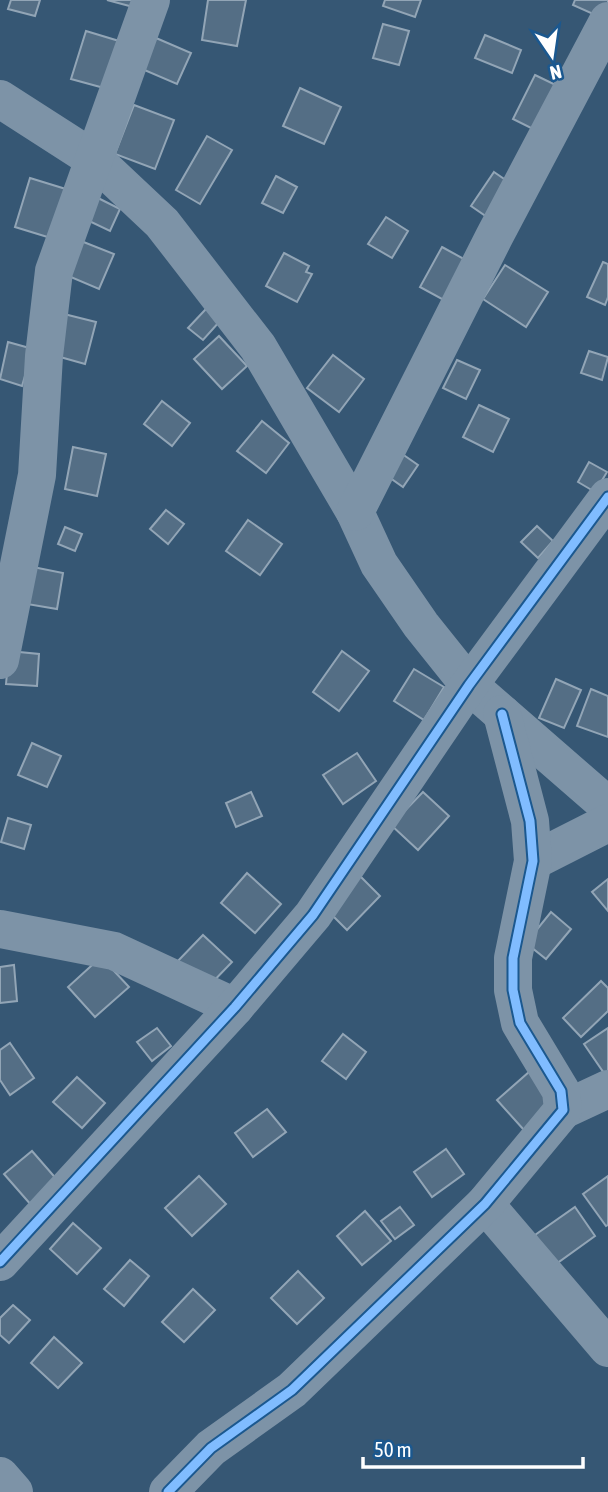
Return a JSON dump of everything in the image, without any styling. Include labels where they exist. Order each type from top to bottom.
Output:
[{"type":"street","points":[[0,660],[37,475],[44,356],[54,271],[151,0]]},
{"type":"street","points":[[355,512],[494,237],[608,21]]},
{"type":"street","points":[[0,99],[95,160],[162,223],[258,347],[355,512],[379,564],[421,625],[469,685],[608,806]]},
{"type":"street","points":[[0,1262],[234,1007],[313,915],[469,685],[608,497]]},
{"type":"street","points":[[502,714],[530,821],[533,861],[513,958],[513,990],[520,1023],[561,1091],[563,1110]]},
{"type":"street","points":[[533,861],[608,823]]},
{"type":"street","points":[[0,929],[114,951],[234,1007]]},
{"type":"street","points":[[168,1492],[211,1448],[292,1390],[485,1204],[563,1110],[608,1089]]},
{"type":"street","points":[[485,1204],[607,1345]]},
{"type":"street","points":[[0,1476],[14,1492]]},
{"type":"building","points":[[11,0],[40,0],[35,16],[8,9]]},
{"type":"building","points":[[107,0],[140,0],[137,8]]},
{"type":"building","points":[[208,0],[246,0],[237,46],[202,40]]},
{"type":"building","points":[[385,0],[421,0],[415,17],[383,6]]},
{"type":"building","points":[[575,0],[608,0],[608,4],[602,18],[573,5]]},
{"type":"building","points":[[383,24],[409,31],[399,65],[373,58]]},
{"type":"building","points":[[86,31],[119,41],[104,88],[71,79]]},
{"type":"building","points":[[485,35],[521,50],[512,73],[475,58]]},
{"type":"building","points":[[156,38],[191,53],[177,84],[142,69]]},
{"type":"building","points":[[535,75],[564,89],[541,133],[513,119]]},
{"type":"building","points":[[300,88],[341,107],[324,144],[283,126]]},
{"type":"building","points":[[134,105],[174,120],[155,169],[115,154]]},
{"type":"building","points":[[207,136],[232,150],[200,204],[176,190]]},
{"type":"building","points":[[494,172],[513,185],[490,219],[471,206]]},
{"type":"building","points":[[276,176],[297,187],[283,213],[262,203]]},
{"type":"building","points":[[30,178],[69,190],[54,239],[15,227]]},
{"type":"building","points":[[98,198],[120,209],[110,231],[87,220]]},
{"type":"building","points":[[386,217],[408,231],[392,258],[368,244]]},
{"type":"building","points":[[81,241],[114,254],[99,289],[66,275]]},
{"type":"building","points":[[442,247],[473,264],[451,304],[420,287]]},
{"type":"building","points":[[284,253],[309,266],[306,272],[312,274],[297,302],[266,286]]},
{"type":"building","points":[[603,262],[608,264],[608,297],[605,305],[587,297]]},
{"type":"building","points":[[505,265],[548,292],[526,327],[483,299]]},
{"type":"building","points":[[206,309],[220,321],[203,340],[188,328]]},
{"type":"building","points":[[64,314],[96,322],[85,364],[53,355]]},
{"type":"building","points":[[219,336],[247,366],[222,389],[194,359]]},
{"type":"building","points":[[8,342],[33,349],[22,386],[0,379]]},
{"type":"building","points":[[589,351],[608,357],[602,380],[581,373]]},
{"type":"building","points":[[333,355],[364,379],[339,412],[307,388]]},
{"type":"building","points":[[457,360],[480,370],[466,399],[443,388]]},
{"type":"building","points":[[162,401],[190,423],[172,446],[144,424]]},
{"type":"building","points":[[479,405],[509,419],[493,452],[463,437]]},
{"type":"building","points":[[262,421],[289,443],[266,473],[237,451]]},
{"type":"building","points":[[73,447],[106,454],[97,496],[65,489]]},
{"type":"building","points":[[395,449],[418,465],[403,487],[379,470]]},
{"type":"building","points":[[589,462],[607,472],[595,492],[578,482]]},
{"type":"building","points":[[166,510],[184,524],[168,544],[150,529]]},
{"type":"building","points":[[248,520],[282,544],[260,575],[226,551]]},
{"type":"building","points":[[537,526],[553,541],[538,558],[521,542]]},
{"type":"building","points":[[65,527],[82,534],[75,551],[58,544]]},
{"type":"building","points":[[33,567],[63,573],[57,609],[27,604]]},
{"type":"building","points":[[9,651],[39,654],[37,686],[6,684]]},
{"type":"building","points":[[342,651],[369,671],[339,711],[313,692]]},
{"type":"building","points":[[414,669],[444,687],[424,720],[394,701]]},
{"type":"building","points":[[556,679],[581,690],[564,728],[539,718]]},
{"type":"building","points":[[591,689],[608,696],[608,737],[577,726]]},
{"type":"building","points":[[32,743],[61,756],[47,787],[18,775]]},
{"type":"building","points":[[357,753],[376,781],[343,804],[323,775]]},
{"type":"building","points":[[251,792],[262,816],[236,827],[226,803]]},
{"type":"building","points":[[423,792],[449,816],[418,850],[391,825]]},
{"type":"building","points":[[8,818],[31,825],[24,849],[1,842]]},
{"type":"building","points":[[247,873],[281,904],[255,933],[221,903]]},
{"type":"building","points":[[359,875],[380,896],[347,930],[326,909]]},
{"type":"building","points":[[608,879],[608,911],[592,892]]},
{"type":"building","points":[[551,912],[571,929],[546,959],[526,943]]},
{"type":"building","points":[[203,935],[232,962],[204,991],[175,964]]},
{"type":"building","points":[[101,957],[129,987],[95,1017],[68,987]]},
{"type":"building","points":[[14,965],[17,1001],[0,1003],[0,967]]},
{"type":"building","points":[[601,981],[608,988],[608,1011],[581,1037],[563,1018]]},
{"type":"building","points":[[157,1028],[171,1046],[152,1061],[137,1042]]},
{"type":"building","points":[[608,1028],[608,1079],[584,1044]]},
{"type":"building","points":[[343,1034],[366,1052],[346,1079],[322,1061]]},
{"type":"building","points":[[10,1043],[34,1078],[10,1095],[0,1080],[0,1050]]},
{"type":"building","points":[[529,1072],[556,1103],[524,1130],[497,1100]]},
{"type":"building","points":[[77,1077],[105,1103],[82,1128],[53,1102]]},
{"type":"building","points":[[267,1109],[286,1132],[253,1157],[235,1133]]},
{"type":"building","points":[[446,1149],[464,1174],[432,1197],[414,1172]]},
{"type":"building","points":[[32,1151],[59,1182],[32,1206],[4,1174]]},
{"type":"building","points":[[199,1176],[226,1204],[192,1236],[165,1208]]},
{"type":"building","points":[[608,1176],[608,1225],[606,1226],[583,1194]]},
{"type":"building","points":[[400,1207],[414,1225],[395,1239],[381,1221]]},
{"type":"building","points":[[575,1207],[595,1236],[556,1264],[535,1235]]},
{"type":"building","points":[[365,1211],[391,1241],[362,1265],[337,1236]]},
{"type":"building","points":[[73,1223],[101,1248],[77,1274],[50,1249]]},
{"type":"building","points":[[130,1260],[149,1276],[124,1306],[104,1289]]},
{"type":"building","points":[[298,1271],[324,1298],[297,1324],[271,1298]]},
{"type":"building","points":[[193,1289],[215,1310],[184,1342],[162,1322]]},
{"type":"building","points":[[13,1305],[30,1320],[9,1343],[0,1335],[0,1318]]},
{"type":"building","points":[[54,1337],[82,1363],[58,1388],[31,1363]]},
{"type":"cycle path","points":[[0,1262],[235,1007],[313,915],[469,685],[608,497]]},
{"type":"cycle path","points":[[168,1492],[211,1448],[292,1390],[485,1204],[563,1110],[561,1091],[520,1023],[513,990],[513,958],[533,861],[530,821],[502,714]]}]
